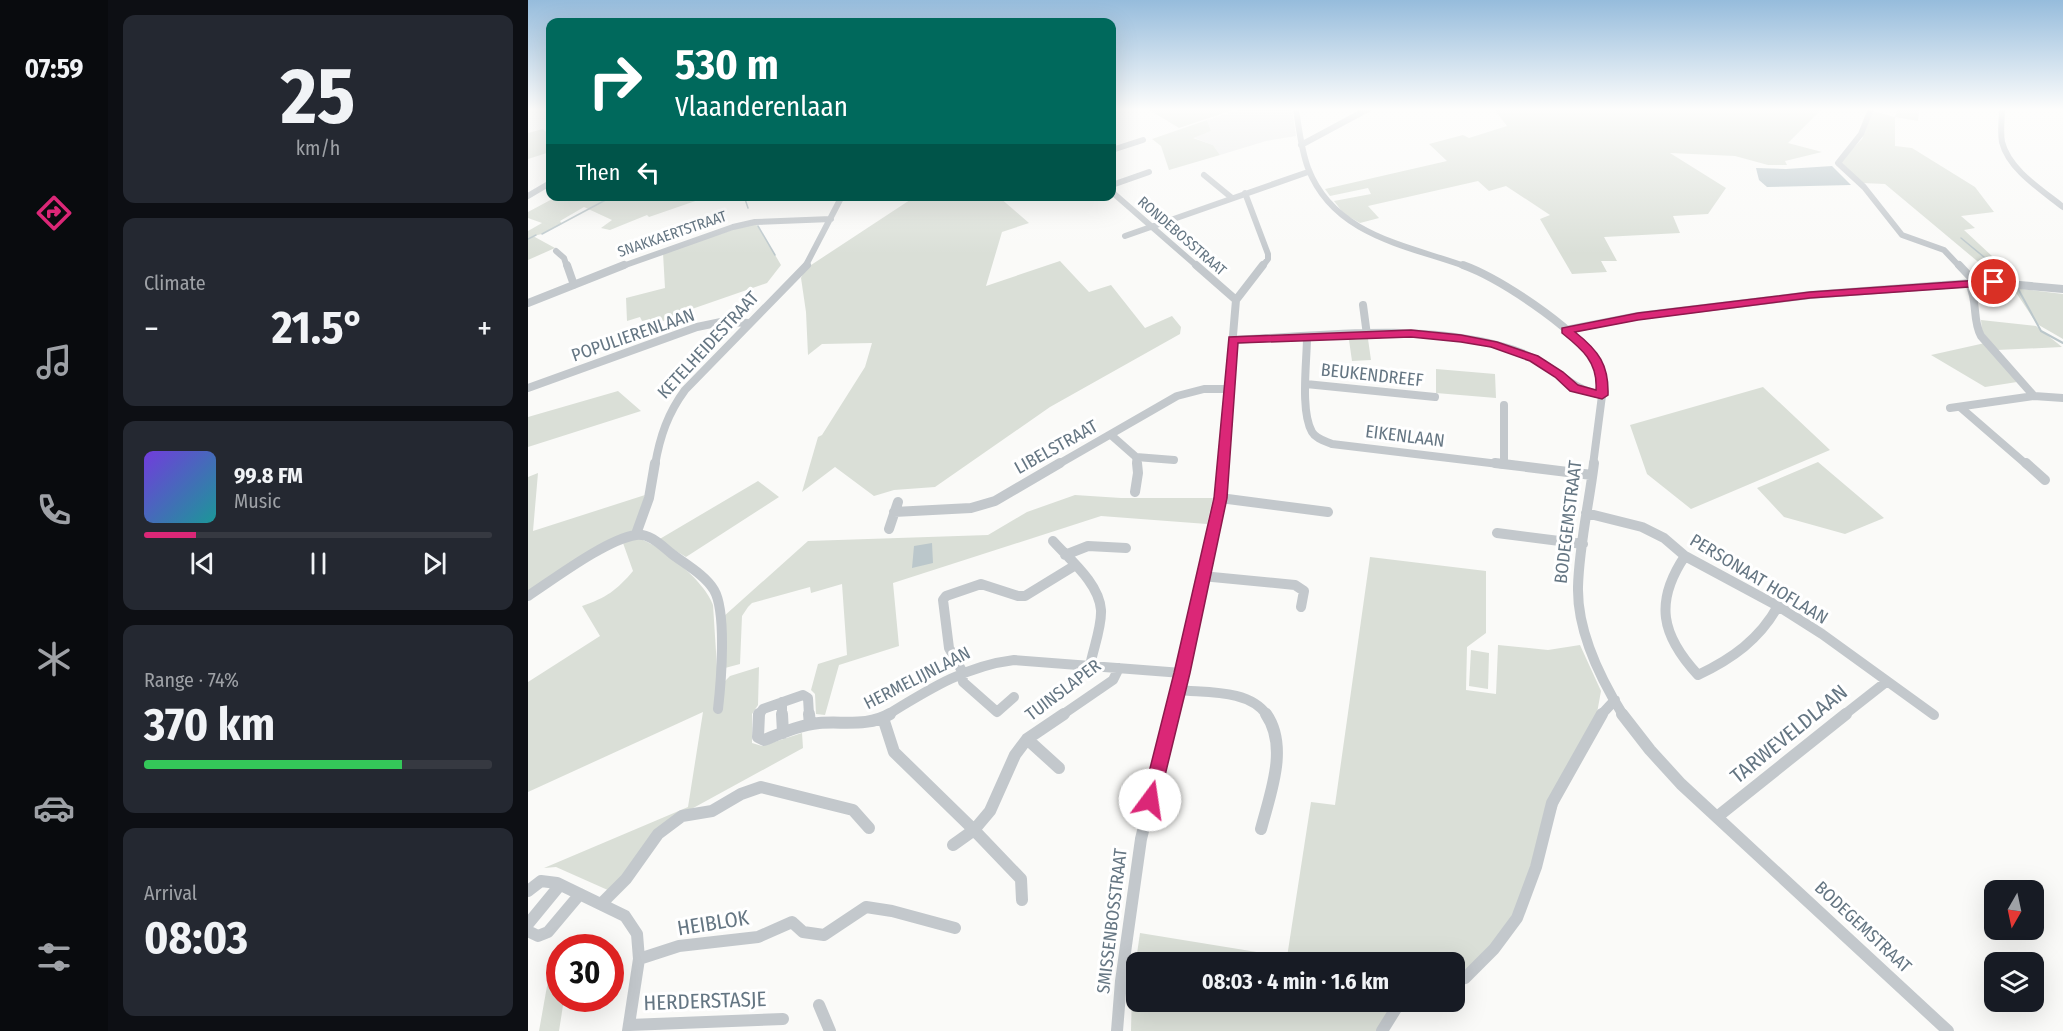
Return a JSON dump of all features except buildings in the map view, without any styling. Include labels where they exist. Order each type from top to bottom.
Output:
[{"type":"street","name":"BODEGEMSTRAAT","points":[[1304,157],[1308,172],[1342,217],[1375,236],[1491,276],[1582,343],[1598,364],[1603,376],[1602,395],[1578,588],[1581,623],[1600,672],[1615,700],[1659,762],[1948,1031]]},
{"type":"street","points":[[1843,157],[1838,163],[1864,187],[1902,235],[1944,250],[1973,283],[1980,333],[2034,396]]},
{"type":"street","points":[[2010,157],[2022,171],[2063,207]]},
{"type":"street","points":[[1116,183],[1149,172]]},
{"type":"street","points":[[1125,236],[1308,172]]},
{"type":"street","points":[[1204,175],[1232,198]]},
{"type":"street","points":[[528,196],[546,185]]},
{"type":"street","points":[[1236,300],[1268,259],[1245,194]]},
{"type":"street","name":"RONDEBOSSTRAAT","points":[[1116,195],[1236,300]]},
{"type":"street","name":"KETELHEIDESTRAAT","points":[[636,534],[647,508],[662,426],[670,409],[681,394],[808,264],[840,201]]},
{"type":"street","name":"SNAKKAERTSTRAAT","points":[[528,303],[733,227],[754,222],[831,219]]},
{"type":"street","points":[[556,251],[564,258],[574,285]]},
{"type":"street","points":[[1566,330],[1638,316],[1810,295],[1973,283],[2063,290]]},
{"type":"street","name":"SMISSENBOSSTRAAT","points":[[1117,1031],[1121,981],[1141,839],[1182,673],[1220,498],[1227,389],[1236,300]]},
{"type":"street","points":[[1363,305],[1367,334]]},
{"type":"street","name":"POPULIERENLAAN","points":[[528,388],[697,327],[721,322],[750,323]]},
{"type":"street","points":[[1233,340],[1367,334],[1436,336],[1493,344],[1534,359],[1582,392],[1602,395]]},
{"type":"street","name":"EIKENLAAN","points":[[1307,337],[1308,417],[1311,432],[1318,438],[1332,444],[1592,475]]},
{"type":"street","name":"BEUKENDREEF","points":[[1306,384],[1435,397]]},
{"type":"street","name":"LIBELSTRAAT","points":[[894,512],[971,508],[983,505],[1008,494],[1178,396],[1204,389],[1227,389]]},
{"type":"street","points":[[1950,408],[2034,396],[2063,398]]},
{"type":"street","points":[[1504,405],[1504,464]]},
{"type":"street","points":[[1960,407],[2045,480]]},
{"type":"street","points":[[1111,435],[1136,457],[1174,460]]},
{"type":"street","points":[[1136,457],[1136,492]]},
{"type":"street","points":[[1220,498],[1328,512]]},
{"type":"street","points":[[890,529],[898,502]]},
{"type":"street","name":"PERSONAAT HOFLAAN","points":[[1586,513],[1642,527],[1664,538],[1685,556],[1778,606],[1822,634],[1934,715]]},
{"type":"street","points":[[1497,532],[1582,544]]},
{"type":"street","points":[[528,596],[617,542],[636,534],[652,539],[714,591],[718,603],[722,676],[718,709]]},
{"type":"street","points":[[1053,541],[1097,592],[1101,603],[1090,666]]},
{"type":"street","points":[[1065,555],[1090,544],[1126,548]]},
{"type":"street","points":[[1685,556],[1671,577],[1665,598],[1666,620],[1680,656],[1698,675],[1729,661],[1753,641],[1770,624],[1778,606]]},
{"type":"street","points":[[1014,697],[996,712],[963,682],[962,671],[949,648],[942,607],[946,596],[981,584],[1018,596],[1025,596],[1074,566]]},
{"type":"street","points":[[1202,576],[1295,585],[1304,591],[1301,607]]},
{"type":"street","name":"HERMELIJNLAAN","points":[[782,702],[760,711],[758,737],[764,740],[810,724],[860,724],[883,718],[962,671],[991,661],[1014,660],[1182,673]]},
{"type":"street","name":"TUINSLAPER","points":[[953,845],[974,830],[990,811],[1015,755],[1027,739],[1113,680],[1119,668]]},
{"type":"street","name":"TARWEVELDLAAN","points":[[1717,817],[1886,682]]},
{"type":"street","points":[[1178,690],[1244,698],[1264,709],[1271,720],[1276,732],[1277,753],[1262,829]]},
{"type":"street","points":[[783,733],[782,702],[806,696],[810,724]]},
{"type":"street","points":[[1465,978],[1494,949],[1517,918],[1536,867],[1552,803],[1602,714],[1615,700]]},
{"type":"street","points":[[883,718],[894,752],[1021,879],[1022,900]]},
{"type":"street","name":"TUINSLAPER","points":[[1027,739],[1059,768]]},
{"type":"street","points":[[601,904],[626,879],[658,834],[682,816],[720,808],[741,794],[761,787],[854,810],[869,828]]},
{"type":"street","points":[[528,891],[541,880],[547,880],[625,916],[638,934],[639,959],[629,1028]]},
{"type":"street","points":[[528,924],[560,885]]},
{"type":"street","points":[[528,931],[538,936],[548,932],[580,894]]},
{"type":"street","name":"HEIBLOK","points":[[639,959],[679,946],[758,937],[792,922],[803,932],[816,936],[824,935],[860,911],[873,907],[956,928]]},
{"type":"street","points":[[819,1005],[830,1031]]},
{"type":"street","points":[[1382,1031],[1394,1012]]},
{"type":"street","name":"HERDERSTASJE","points":[[629,1028],[783,1019]]},
{"type":"shaded area","points":[[1165,157],[1213,157],[1169,170]]},
{"type":"shaded area","points":[[1443,157],[1677,157],[1726,188],[1708,214],[1673,216],[1680,233],[1604,237],[1617,261],[1601,261],[1607,272],[1572,274],[1540,219],[1550,215],[1506,186],[1489,191],[1478,181],[1368,206],[1379,218],[1360,223],[1344,214],[1334,201],[1371,194],[1368,188],[1330,196],[1325,189],[1447,161]]},
{"type":"shaded area","points":[[1739,157],[1801,157],[1785,161],[1787,165],[1768,165]]},
{"type":"shaded area","points":[[1844,157],[1927,157],[1975,187],[1994,212],[1961,216],[1975,228],[1964,230],[2021,283],[2001,281],[1885,184],[1862,183],[1840,161]]},
{"type":"shaded area","points":[[1832,166],[1851,185],[1767,187],[1759,180],[1756,168],[1786,169]]},
{"type":"shaded area","points":[[549,201],[695,201],[649,217],[647,215],[610,230],[601,228],[612,220],[584,207],[560,221],[562,224],[533,236],[555,248],[528,260],[528,231],[542,223],[528,218],[528,212]]},
{"type":"shaded area","points":[[908,201],[1004,201],[1029,223],[1002,232],[986,286],[1060,261],[1089,292],[1111,285],[1145,328],[1172,316],[1181,327],[1180,334],[1050,407],[935,487],[894,490],[874,496],[835,467],[802,492],[818,437],[822,435],[865,367],[872,343],[822,344],[808,355],[806,312],[801,278],[805,269]]},
{"type":"shaded area","points":[[753,223],[758,226],[781,265],[767,283],[652,325],[650,319],[642,321],[640,317],[627,321],[626,298],[665,288],[663,253]]},
{"type":"shaded area","points":[[2013,288],[2063,294],[2063,339],[2037,324]]},
{"type":"shaded area","points":[[1981,320],[2036,326],[2062,347],[1997,350],[1982,331]]},
{"type":"shaded area","points":[[1368,339],[1371,360],[1352,361],[1349,340]]},
{"type":"shaded area","points":[[1985,343],[2017,382],[1985,387],[1931,355]]},
{"type":"shaded area","points":[[1436,369],[1495,374],[1496,398],[1436,393]]},
{"type":"shaded area","points":[[1763,387],[1830,450],[1691,509],[1647,474],[1630,425]]},
{"type":"shaded area","points":[[618,391],[641,411],[528,447],[528,417]]},
{"type":"shaded area","points":[[1818,462],[1884,518],[1845,534],[1784,517],[1757,488]]},
{"type":"shaded area","points":[[538,473],[533,531],[645,495],[634,533],[528,595],[528,477]]},
{"type":"shaded area","points":[[758,481],[779,497],[686,557],[658,540]]},
{"type":"shaded area","points":[[1075,495],[1121,498],[1213,498],[1207,524],[1101,516],[893,583],[899,646],[839,665],[825,715],[816,714],[815,694],[811,690],[818,664],[847,655],[842,584],[811,593],[810,587],[752,603],[742,616],[740,664],[725,668],[723,617],[808,541],[988,535],[1027,512]]},
{"type":"shaded area","points":[[634,537],[655,546],[680,564],[709,596],[713,605],[718,683],[730,676],[759,667],[758,705],[752,714],[752,743],[762,746],[802,733],[803,748],[664,824],[610,891],[556,867],[544,868],[688,807],[703,712],[528,792],[528,682],[600,636],[582,606],[610,593],[633,571],[623,543]]},
{"type":"shaded area","points":[[932,543],[933,563],[912,568],[914,546]]},
{"type":"shaded area","points":[[1370,557],[1486,571],[1486,633],[1467,647],[1466,690],[1496,694],[1498,645],[1548,650],[1580,645],[1601,691],[1597,713],[1572,766],[1517,918],[1465,971],[1465,952],[1288,952],[1311,802],[1335,805]]},
{"type":"shaded area","points":[[1471,650],[1489,653],[1488,689],[1469,686]]},
{"type":"shaded area","points":[[1140,933],[1256,952],[1137,952]]},
{"type":"shaded area","points":[[546,992],[546,1012],[562,1012],[559,1031],[539,1031]]},
{"type":"shaded area","points":[[1131,1012],[1394,1012],[1382,1031],[1131,1031]]},
{"type":"waterway","points":[[542,234],[604,201]]},
{"type":"waterway","points":[[746,201],[748,208]]},
{"type":"waterway","points":[[758,226],[775,255]]},
{"type":"waterway","points":[[528,239],[536,235]]},
{"type":"waterway","points":[[1961,238],[1996,267]]},
{"type":"waterway","points":[[1994,265],[2014,282]]},
{"type":"waterway","points":[[2017,287],[2041,331],[2063,343]]},
{"type":"route","points":[[1150,800],[1182,673],[1220,498],[1225,451],[1227,389],[1233,340],[1367,334],[1411,334],[1461,339],[1493,344],[1514,351],[1534,359],[1559,374],[1574,388],[1582,392],[1602,395],[1603,376],[1598,364],[1590,351],[1566,330],[1638,316],[1810,295],[1994,282]]}]
